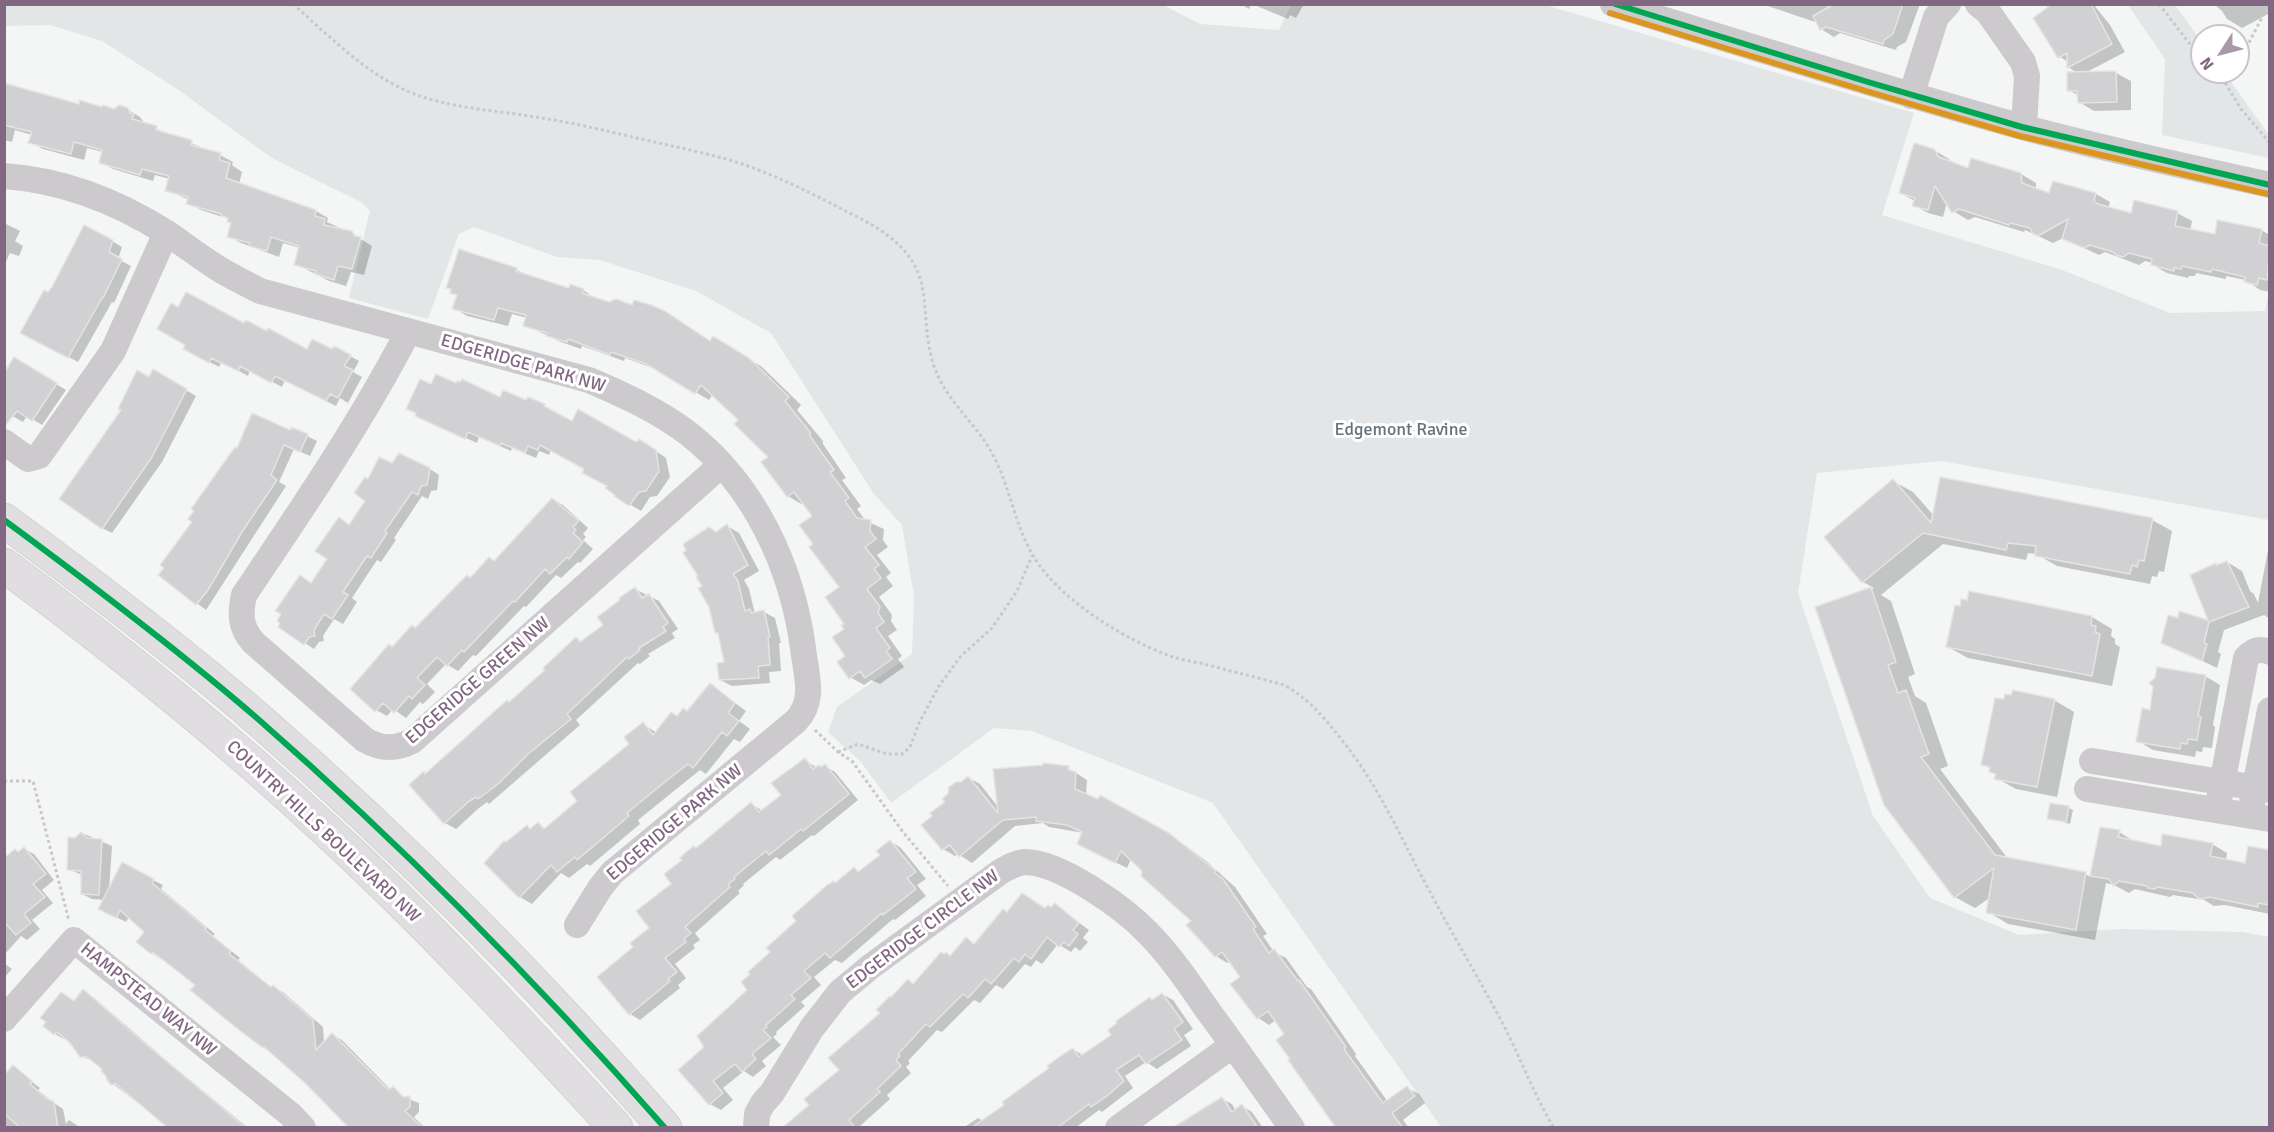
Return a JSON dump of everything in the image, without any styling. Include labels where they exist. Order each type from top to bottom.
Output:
[{"type":"main road","name":"COUNTRY HILLS BOULEVARD NW","points":[[4,520],[149,630],[256,718],[318,773],[401,850],[496,945],[665,1128]]},
{"type":"main road","name":"COUNTRY HILLS BOULEVARD NW","points":[[4,565],[159,685],[327,831],[405,906],[503,1006],[616,1128]]},
{"type":"street","points":[[1613,4],[1911,96],[2024,128],[2270,185]]},
{"type":"street","points":[[1911,96],[1936,17],[1948,4]]},
{"type":"street","points":[[1978,4],[1988,12],[2023,62],[2027,76],[2024,128]]},
{"type":"street","name":"EDGERIDGE PARK NW","points":[[4,176],[80,190],[143,219],[216,267],[260,291],[589,380],[626,395],[663,416],[690,435],[721,465],[753,504],[778,551],[793,597],[809,691],[808,705],[796,722],[612,873],[577,925]]},
{"type":"street","points":[[4,442],[28,459],[39,456],[113,351],[166,233]]},
{"type":"street","name":"EDGERIDGE GREEN NW","points":[[408,332],[380,386],[340,451],[244,595],[241,607],[242,626],[254,642],[365,740],[373,744],[393,748],[412,741],[721,465]]},
{"type":"street","points":[[2217,810],[2246,658],[2254,651],[2270,652]]},
{"type":"street","points":[[2087,789],[2260,817],[2270,710]]},
{"type":"street","points":[[2092,761],[2262,789]]},
{"type":"street","name":"EDGERIDGE CIRCLE NW","points":[[756,1128],[757,1114],[763,1103],[772,1093],[812,1028],[840,992],[870,967],[1000,872],[1016,864],[1036,863],[1066,875],[1122,909],[1147,932],[1177,966],[1292,1128]]},
{"type":"street","name":"HAMPSTEAD WAY NW","points":[[4,1019],[74,940],[291,1115],[303,1128]]},
{"type":"street","points":[[1118,1128],[1233,1045]]},
{"type":"path","points":[[293,4],[377,74],[410,92],[447,104],[545,118],[741,164],[789,182],[866,221],[888,235],[908,252],[919,270],[924,298],[926,337],[942,388],[984,440],[996,460],[1019,529],[1033,556],[1056,584],[1107,624],[1171,656],[1284,685],[1299,693],[1325,719],[1366,771],[1383,801],[1430,892],[1506,1029],[1541,1106],[1554,1128]]},
{"type":"path","points":[[2159,4],[2190,44]]},
{"type":"path","points":[[2250,42],[2270,4]]},
{"type":"path","points":[[2226,84],[2241,109],[2270,143]]},
{"type":"path","points":[[838,752],[858,744],[887,754],[902,754],[910,747],[919,723],[939,687],[960,657],[992,628],[1017,591],[1033,556]]},
{"type":"path","points":[[804,713],[818,734],[852,761],[903,832],[961,901]]},
{"type":"path","points":[[4,781],[33,781],[74,940]]},
{"type":"green space","name":"Edgemont Ravine","points":[[5,4],[1161,4],[1200,24],[1279,30],[1291,5],[1545,5],[1914,113],[1882,215],[2062,270],[2170,313],[2265,311],[2269,289],[2269,520],[1941,461],[1817,473],[1798,593],[1873,816],[1930,898],[2019,935],[2121,929],[2243,932],[2269,937],[2269,1127],[1441,1127],[1213,803],[1032,731],[994,728],[891,803],[861,762],[828,732],[837,707],[912,654],[914,596],[902,525],[874,494],[771,333],[696,291],[600,260],[557,257],[474,227],[459,234],[428,319],[349,298],[370,211],[361,202],[272,158],[177,89],[102,41],[50,25],[4,26]]},
{"type":"green space","points":[[2128,5],[2175,5],[2190,26],[2190,84],[2233,84],[2269,135],[2269,158],[2162,135],[2165,59]]},
{"type":"building","points":[[1834,4],[1903,4],[1893,34],[1884,40],[1883,44],[1826,27],[1820,30],[1813,16]]},
{"type":"building","points":[[2052,4],[2091,4],[2112,44],[2067,68],[2067,53],[2058,58],[2033,18]]},
{"type":"building","points":[[2116,71],[2117,102],[2078,103],[2077,91],[2067,91],[2067,72]]},
{"type":"building","points":[[4,83],[79,104],[79,100],[114,109],[119,105],[128,108],[130,113],[134,114],[132,119],[157,126],[156,130],[192,140],[191,145],[221,153],[219,160],[230,163],[226,178],[316,210],[315,216],[325,219],[324,225],[352,231],[355,236],[361,237],[352,269],[338,266],[334,280],[315,274],[316,271],[294,265],[299,246],[271,237],[267,251],[249,246],[250,243],[227,237],[231,223],[227,222],[228,218],[221,216],[222,214],[186,204],[188,197],[165,191],[169,176],[142,169],[140,175],[99,163],[102,150],[74,142],[71,154],[28,143],[32,132],[4,125]]},
{"type":"building","points":[[1914,143],[1934,149],[1939,157],[1968,168],[1971,158],[2021,173],[2022,183],[2049,193],[2053,181],[2096,193],[2094,201],[2098,204],[2131,213],[2134,200],[2178,211],[2175,226],[2215,234],[2217,220],[2262,229],[2259,243],[2270,246],[2267,280],[2259,278],[2257,285],[2244,282],[2245,277],[2212,269],[2211,272],[2182,266],[2181,269],[2174,268],[2174,271],[2151,265],[2152,259],[2129,253],[2123,257],[2090,245],[2084,248],[2062,239],[2068,219],[2038,236],[2033,234],[2030,228],[2010,223],[2009,225],[1959,209],[1952,213],[1935,186],[1928,210],[1912,206],[1915,198],[1899,193]]},
{"type":"building","points":[[84,225],[113,240],[109,252],[122,259],[103,298],[68,358],[20,333],[44,290],[48,292],[52,287]]},
{"type":"building","points":[[459,249],[569,288],[570,284],[584,289],[582,293],[609,302],[616,299],[632,305],[634,300],[651,305],[665,311],[710,341],[713,336],[749,358],[789,397],[785,401],[810,432],[810,436],[834,470],[830,472],[849,498],[845,501],[857,518],[871,520],[870,531],[876,539],[865,547],[879,565],[874,569],[881,578],[867,589],[880,607],[878,613],[884,622],[876,628],[890,648],[886,651],[892,659],[865,678],[860,671],[849,679],[837,662],[845,656],[832,637],[844,629],[841,625],[844,624],[825,597],[839,587],[809,547],[813,544],[799,525],[812,516],[794,492],[787,497],[761,462],[768,457],[734,424],[738,420],[701,385],[695,394],[646,364],[611,352],[610,355],[568,339],[567,342],[546,336],[547,333],[523,326],[526,315],[498,308],[494,320],[452,309],[457,295],[450,293],[451,289],[446,288]]},
{"type":"building","points":[[186,292],[244,323],[246,320],[267,331],[268,328],[307,349],[312,339],[332,349],[334,346],[351,355],[344,366],[353,370],[338,398],[330,394],[326,401],[275,376],[271,383],[240,366],[238,371],[211,358],[209,363],[183,349],[185,345],[157,329],[171,303],[178,307]]},
{"type":"building","points":[[14,357],[57,383],[32,421],[17,411],[4,427],[4,373]]},
{"type":"building","points":[[153,369],[187,389],[152,457],[102,529],[59,499],[121,410],[118,409],[137,370],[149,377]]},
{"type":"building","points":[[436,374],[456,383],[462,379],[500,397],[503,390],[526,400],[528,397],[545,404],[544,406],[572,421],[578,409],[636,442],[639,439],[656,450],[659,471],[646,491],[639,492],[629,506],[605,488],[607,486],[582,473],[584,469],[540,445],[538,450],[528,446],[525,453],[501,443],[500,446],[468,432],[465,439],[415,416],[416,413],[406,409],[420,379],[431,384]]},
{"type":"building","points":[[252,413],[290,430],[291,427],[308,434],[300,452],[284,445],[271,475],[277,480],[242,532],[208,590],[196,605],[158,575],[164,568],[160,565],[192,522],[188,519],[194,511],[191,509],[235,447],[237,448]]},
{"type":"building","points":[[399,453],[430,468],[427,485],[421,486],[418,495],[412,492],[385,531],[387,533],[371,558],[367,556],[343,592],[348,595],[332,619],[324,614],[314,630],[315,636],[309,637],[304,645],[278,627],[280,623],[277,621],[281,614],[275,611],[300,575],[311,583],[327,559],[315,551],[339,517],[349,525],[365,501],[354,493],[365,477],[368,479],[379,457],[392,463]]},
{"type":"building","points":[[1940,477],[2153,518],[2144,561],[2139,560],[2137,567],[2132,565],[2130,574],[2035,556],[2036,546],[2008,543],[2006,550],[1923,533],[1862,583],[1824,537],[1893,479],[1931,523]]},
{"type":"building","points":[[552,498],[579,521],[573,527],[576,530],[573,533],[583,542],[569,559],[567,557],[550,574],[545,569],[515,602],[513,601],[464,652],[462,650],[447,666],[437,657],[417,678],[425,685],[412,699],[409,696],[394,713],[383,703],[375,712],[350,689],[389,644],[392,647],[412,625],[415,628],[467,575],[470,578],[489,557],[494,561]]},
{"type":"building","points":[[727,524],[748,565],[733,574],[738,581],[745,611],[750,609],[751,613],[764,610],[770,637],[768,637],[770,665],[758,666],[759,678],[719,680],[717,663],[724,662],[718,633],[715,633],[709,607],[698,588],[702,586],[696,577],[698,576],[683,553],[686,550],[683,544],[709,527],[716,532]]},
{"type":"building","points":[[2227,561],[2249,607],[2209,622],[2204,643],[2207,644],[2202,661],[2161,643],[2168,615],[2178,618],[2179,611],[2208,620],[2190,575],[2216,563],[2216,565]]},
{"type":"building","points":[[635,587],[642,598],[649,594],[668,623],[663,627],[666,631],[639,648],[640,650],[629,659],[627,657],[567,714],[571,719],[528,754],[498,784],[478,799],[476,797],[468,802],[444,824],[409,785],[424,771],[425,774],[507,700],[509,702],[545,670],[543,668],[576,637],[580,642],[603,625],[597,617]]},
{"type":"building","points":[[1871,587],[1896,662],[1888,665],[1898,693],[1906,690],[1929,754],[1921,757],[1995,855],[2086,872],[2076,930],[1986,913],[1994,868],[1954,898],[1884,805],[1815,607]]},
{"type":"building","points":[[1969,591],[2092,616],[2091,625],[2096,626],[2095,632],[2100,634],[2092,676],[1946,647],[1955,605],[1960,606],[1961,599],[1967,600]]},
{"type":"building","points":[[2157,667],[2206,675],[2198,716],[2201,717],[2197,740],[2188,739],[2187,744],[2181,743],[2180,749],[2136,742],[2142,708],[2150,710],[2153,687],[2149,683],[2155,678]]},
{"type":"building","points":[[710,683],[735,703],[728,713],[739,721],[727,736],[722,732],[693,768],[688,764],[666,781],[627,813],[629,816],[577,860],[575,857],[557,872],[551,865],[519,898],[484,863],[504,841],[506,842],[527,825],[530,829],[538,822],[544,829],[577,801],[570,792],[629,744],[624,737],[643,722],[653,735],[671,712],[677,716],[683,708],[687,711]]},
{"type":"building","points":[[2013,690],[2055,699],[2037,787],[1994,779],[1996,774],[1989,772],[1990,767],[1981,765],[1995,698],[2004,699],[2005,694],[2011,695]]},
{"type":"building","points":[[805,758],[813,769],[825,764],[849,794],[803,831],[801,829],[769,855],[766,851],[734,877],[735,879],[728,884],[730,887],[685,927],[691,933],[684,939],[686,942],[665,958],[677,972],[668,979],[670,981],[629,1015],[597,977],[633,947],[630,943],[649,928],[636,911],[671,884],[664,874],[682,860],[680,858],[686,852],[694,846],[696,848],[751,802],[759,812],[781,795],[771,783]]},
{"type":"building","points":[[1043,763],[1069,766],[1068,770],[1076,772],[1075,789],[1098,799],[1100,795],[1169,833],[1216,871],[1215,873],[1223,879],[1256,927],[1253,929],[1269,953],[1274,949],[1299,980],[1383,1103],[1407,1086],[1415,1096],[1392,1113],[1403,1128],[1336,1128],[1276,1040],[1284,1034],[1268,1011],[1257,1019],[1230,984],[1240,977],[1222,952],[1215,957],[1186,925],[1191,921],[1141,876],[1142,871],[1121,851],[1115,863],[1077,844],[1082,832],[1067,825],[1036,821],[1036,817],[1003,820],[959,857],[950,845],[942,850],[921,825],[932,816],[930,813],[945,802],[942,799],[948,794],[949,787],[968,776],[998,813],[993,769],[1043,765]]},
{"type":"building","points":[[2050,803],[2069,806],[2066,822],[2047,819]]},
{"type":"building","points":[[2100,827],[2120,830],[2118,837],[2161,846],[2162,834],[2213,843],[2210,856],[2245,863],[2248,846],[2270,850],[2270,905],[2258,903],[2258,907],[2209,897],[2203,899],[2193,893],[2157,887],[2148,888],[2119,881],[2113,886],[2109,879],[2090,876]]},
{"type":"building","points":[[81,832],[87,838],[102,839],[99,895],[81,894],[81,871],[67,870],[68,837],[75,838]]},
{"type":"building","points":[[890,840],[916,872],[907,878],[916,889],[883,915],[882,913],[830,958],[825,953],[804,971],[811,978],[791,995],[795,999],[763,1030],[771,1038],[752,1054],[756,1059],[742,1072],[735,1064],[713,1081],[723,1093],[709,1105],[678,1070],[704,1047],[697,1036],[747,990],[741,982],[750,974],[748,972],[770,952],[766,948],[796,921],[792,916],[827,885],[834,881],[835,883],[854,867],[858,872],[880,855],[876,851]]},
{"type":"building","points":[[24,847],[46,874],[33,884],[45,897],[24,914],[31,923],[16,935],[4,922],[4,858],[15,849],[18,852]]},
{"type":"building","points":[[122,862],[154,879],[152,883],[231,951],[229,954],[271,987],[273,985],[313,1020],[316,1050],[332,1033],[389,1090],[393,1086],[403,1097],[410,1096],[410,1107],[405,1111],[423,1128],[349,1128],[304,1082],[264,1047],[190,990],[195,985],[153,952],[151,954],[136,942],[144,932],[120,910],[116,918],[98,909]]},
{"type":"building","points":[[1022,893],[1045,908],[1055,903],[1079,923],[1073,930],[1078,934],[1069,946],[1064,942],[1059,947],[1047,937],[1031,959],[1025,954],[1019,962],[1014,958],[991,984],[985,979],[968,998],[963,994],[930,1027],[926,1024],[898,1054],[900,1056],[896,1060],[901,1066],[877,1089],[880,1092],[849,1120],[855,1128],[782,1128],[809,1105],[804,1099],[839,1070],[828,1058],[880,1013],[876,1010],[890,996],[908,979],[913,984],[941,952],[944,954],[946,952],[950,956],[966,937],[974,944],[1003,909],[1007,912]]},
{"type":"building","points":[[83,989],[246,1128],[168,1128],[116,1084],[111,1085],[101,1071],[102,1069],[87,1057],[80,1057],[70,1043],[57,1032],[54,1035],[43,1026],[46,1022],[40,1018],[61,992],[74,1001]]},
{"type":"building","points":[[1162,993],[1183,1022],[1174,1029],[1182,1040],[1146,1064],[1139,1055],[1116,1070],[1124,1081],[1107,1096],[1091,1107],[1089,1104],[1057,1128],[971,1128],[1004,1105],[1002,1102],[1049,1068],[1047,1066],[1062,1055],[1073,1048],[1079,1057],[1111,1035],[1108,1030],[1117,1023],[1116,1021],[1150,997],[1152,1000]]},
{"type":"building","points":[[13,1065],[32,1081],[30,1084],[54,1102],[58,1128],[21,1128],[4,1114],[4,1075]]},
{"type":"building","points":[[1222,1097],[1232,1112],[1242,1104],[1258,1128],[1172,1128]]},
{"type":"transit line","points":[[1615,4],[2022,127],[2270,185]]},
{"type":"transit line","points":[[1610,13],[2020,136],[2268,194]]},
{"type":"transit line","points":[[4,520],[165,642],[312,767],[417,866],[519,968],[665,1128]]}]
